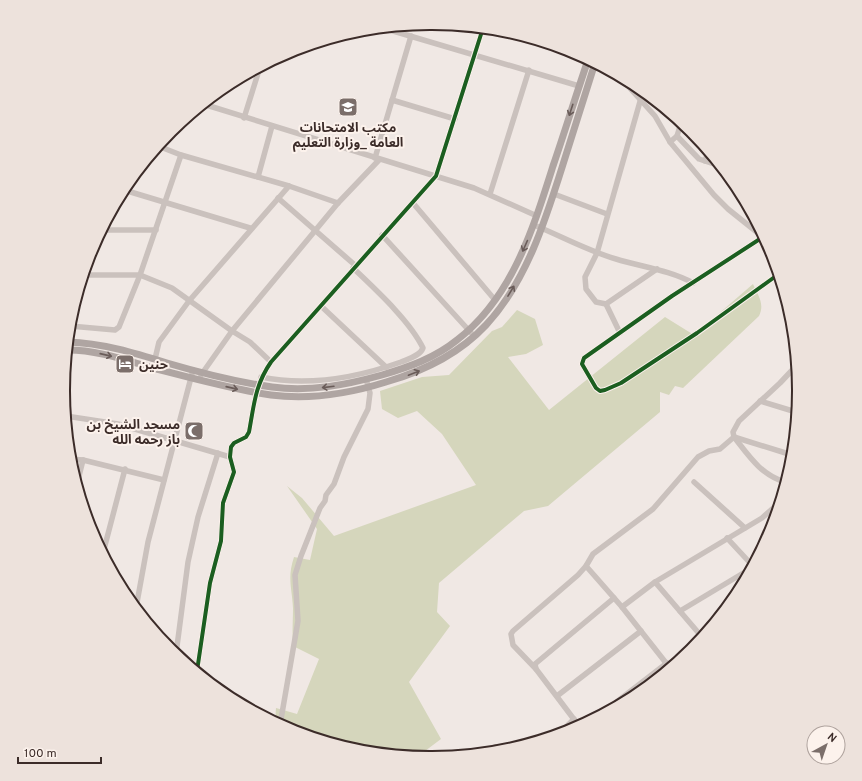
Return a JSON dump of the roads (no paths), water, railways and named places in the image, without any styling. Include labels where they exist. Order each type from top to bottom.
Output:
[{"type":"main road","points":[[471,334],[495,300],[516,265],[534,225],[586,65]]},
{"type":"main road","points":[[73,351],[98,353],[198,380],[256,392],[288,396],[337,394],[368,388],[393,380],[432,361],[471,334],[496,314],[514,288],[541,228],[554,194],[593,69]]},
{"type":"main road","points":[[74,343],[111,348],[202,373],[258,385],[289,388],[320,388],[366,379],[388,370],[432,361]]},
{"type":"main road","points":[[388,370],[393,380]]},
{"type":"street","points":[[397,32],[579,86]]},
{"type":"street","points":[[198,666],[210,583],[221,541],[223,503],[234,472],[230,457],[231,447],[234,443],[246,437],[249,432],[256,392],[261,376],[271,362],[382,235],[413,203],[436,176],[481,34]]},
{"type":"street","points":[[198,380],[232,331],[338,203],[377,159],[392,100],[411,36]]},
{"type":"street","points":[[490,194],[529,70]]},
{"type":"street","points":[[244,118],[258,75]]},
{"type":"street","points":[[638,96],[655,116],[670,142],[720,202],[753,229]]},
{"type":"street","points":[[640,98],[597,253],[585,277],[586,289],[596,302],[606,304],[657,269]]},
{"type":"street","points":[[392,100],[455,119]]},
{"type":"street","points":[[209,106],[490,194],[537,216]]},
{"type":"street","points":[[258,177],[272,126]]},
{"type":"street","points":[[670,142],[677,136],[679,129]]},
{"type":"street","points":[[677,136],[699,158],[710,163]]},
{"type":"street","points":[[164,148],[181,155],[289,186],[338,203]]},
{"type":"street","points":[[76,327],[115,330],[119,327],[140,276],[181,155]]},
{"type":"street","points":[[155,359],[159,342],[189,301],[250,228],[289,186]]},
{"type":"street","points":[[130,192],[250,228]]},
{"type":"street","points":[[554,194],[607,214]]},
{"type":"street","points":[[261,376],[298,381],[351,377],[388,370],[415,356],[423,348],[418,339],[386,300],[316,231],[278,198]]},
{"type":"street","points":[[413,203],[495,300]]},
{"type":"street","points":[[534,225],[597,253],[617,260],[657,269],[693,283]]},
{"type":"street","points":[[109,230],[156,230]]},
{"type":"street","points":[[382,235],[471,334]]},
{"type":"street","points":[[758,240],[620,333],[582,361],[596,388],[600,391],[621,383],[697,333],[773,278]]},
{"type":"street","points":[[90,274],[140,276],[172,288],[232,331],[250,342],[271,362]]},
{"type":"street","points":[[606,304],[620,333]]},
{"type":"street","points":[[321,306],[388,370]]},
{"type":"street","points":[[137,600],[148,542],[193,370]]},
{"type":"street","points":[[780,480],[766,474],[734,437],[734,428],[791,371]]},
{"type":"street","points":[[281,718],[298,621],[295,576],[320,508],[325,501],[326,495],[334,484],[344,457],[368,409],[370,398],[366,379]]},
{"type":"street","points":[[760,401],[791,411]]},
{"type":"street","points":[[71,417],[118,424],[230,457]]},
{"type":"street","points":[[734,437],[786,452]]},
{"type":"street","points":[[576,721],[536,669],[513,645],[511,634],[586,566],[593,554],[653,509],[698,457],[709,451],[720,449],[734,437]]},
{"type":"street","points":[[177,646],[188,562],[198,517],[218,453]]},
{"type":"street","points":[[77,460],[125,469],[164,480]]},
{"type":"street","points":[[80,472],[83,460]]},
{"type":"street","points":[[105,544],[125,469]]},
{"type":"street","points":[[694,482],[745,528]]},
{"type":"street","points":[[622,607],[655,582],[762,518],[770,511]]},
{"type":"street","points":[[727,538],[748,561]]},
{"type":"street","points":[[586,566],[622,607],[666,664]]},
{"type":"street","points":[[680,611],[741,574]]},
{"type":"street","points":[[655,582],[698,632]]},
{"type":"street","points":[[536,669],[535,664],[614,598]]},
{"type":"street","points":[[557,696],[641,631]]},
{"type":"street","points":[[568,724],[574,718]]},
{"type":"place","name":"مكتب الامتحانات العامة _وزارة التعليم","points":[[348,107]]},
{"type":"place","name":"حنين","points":[[125,364]]},
{"type":"place","name":"مسجد الشيخ بن باز رحمه الله","points":[[194,431]]}]
